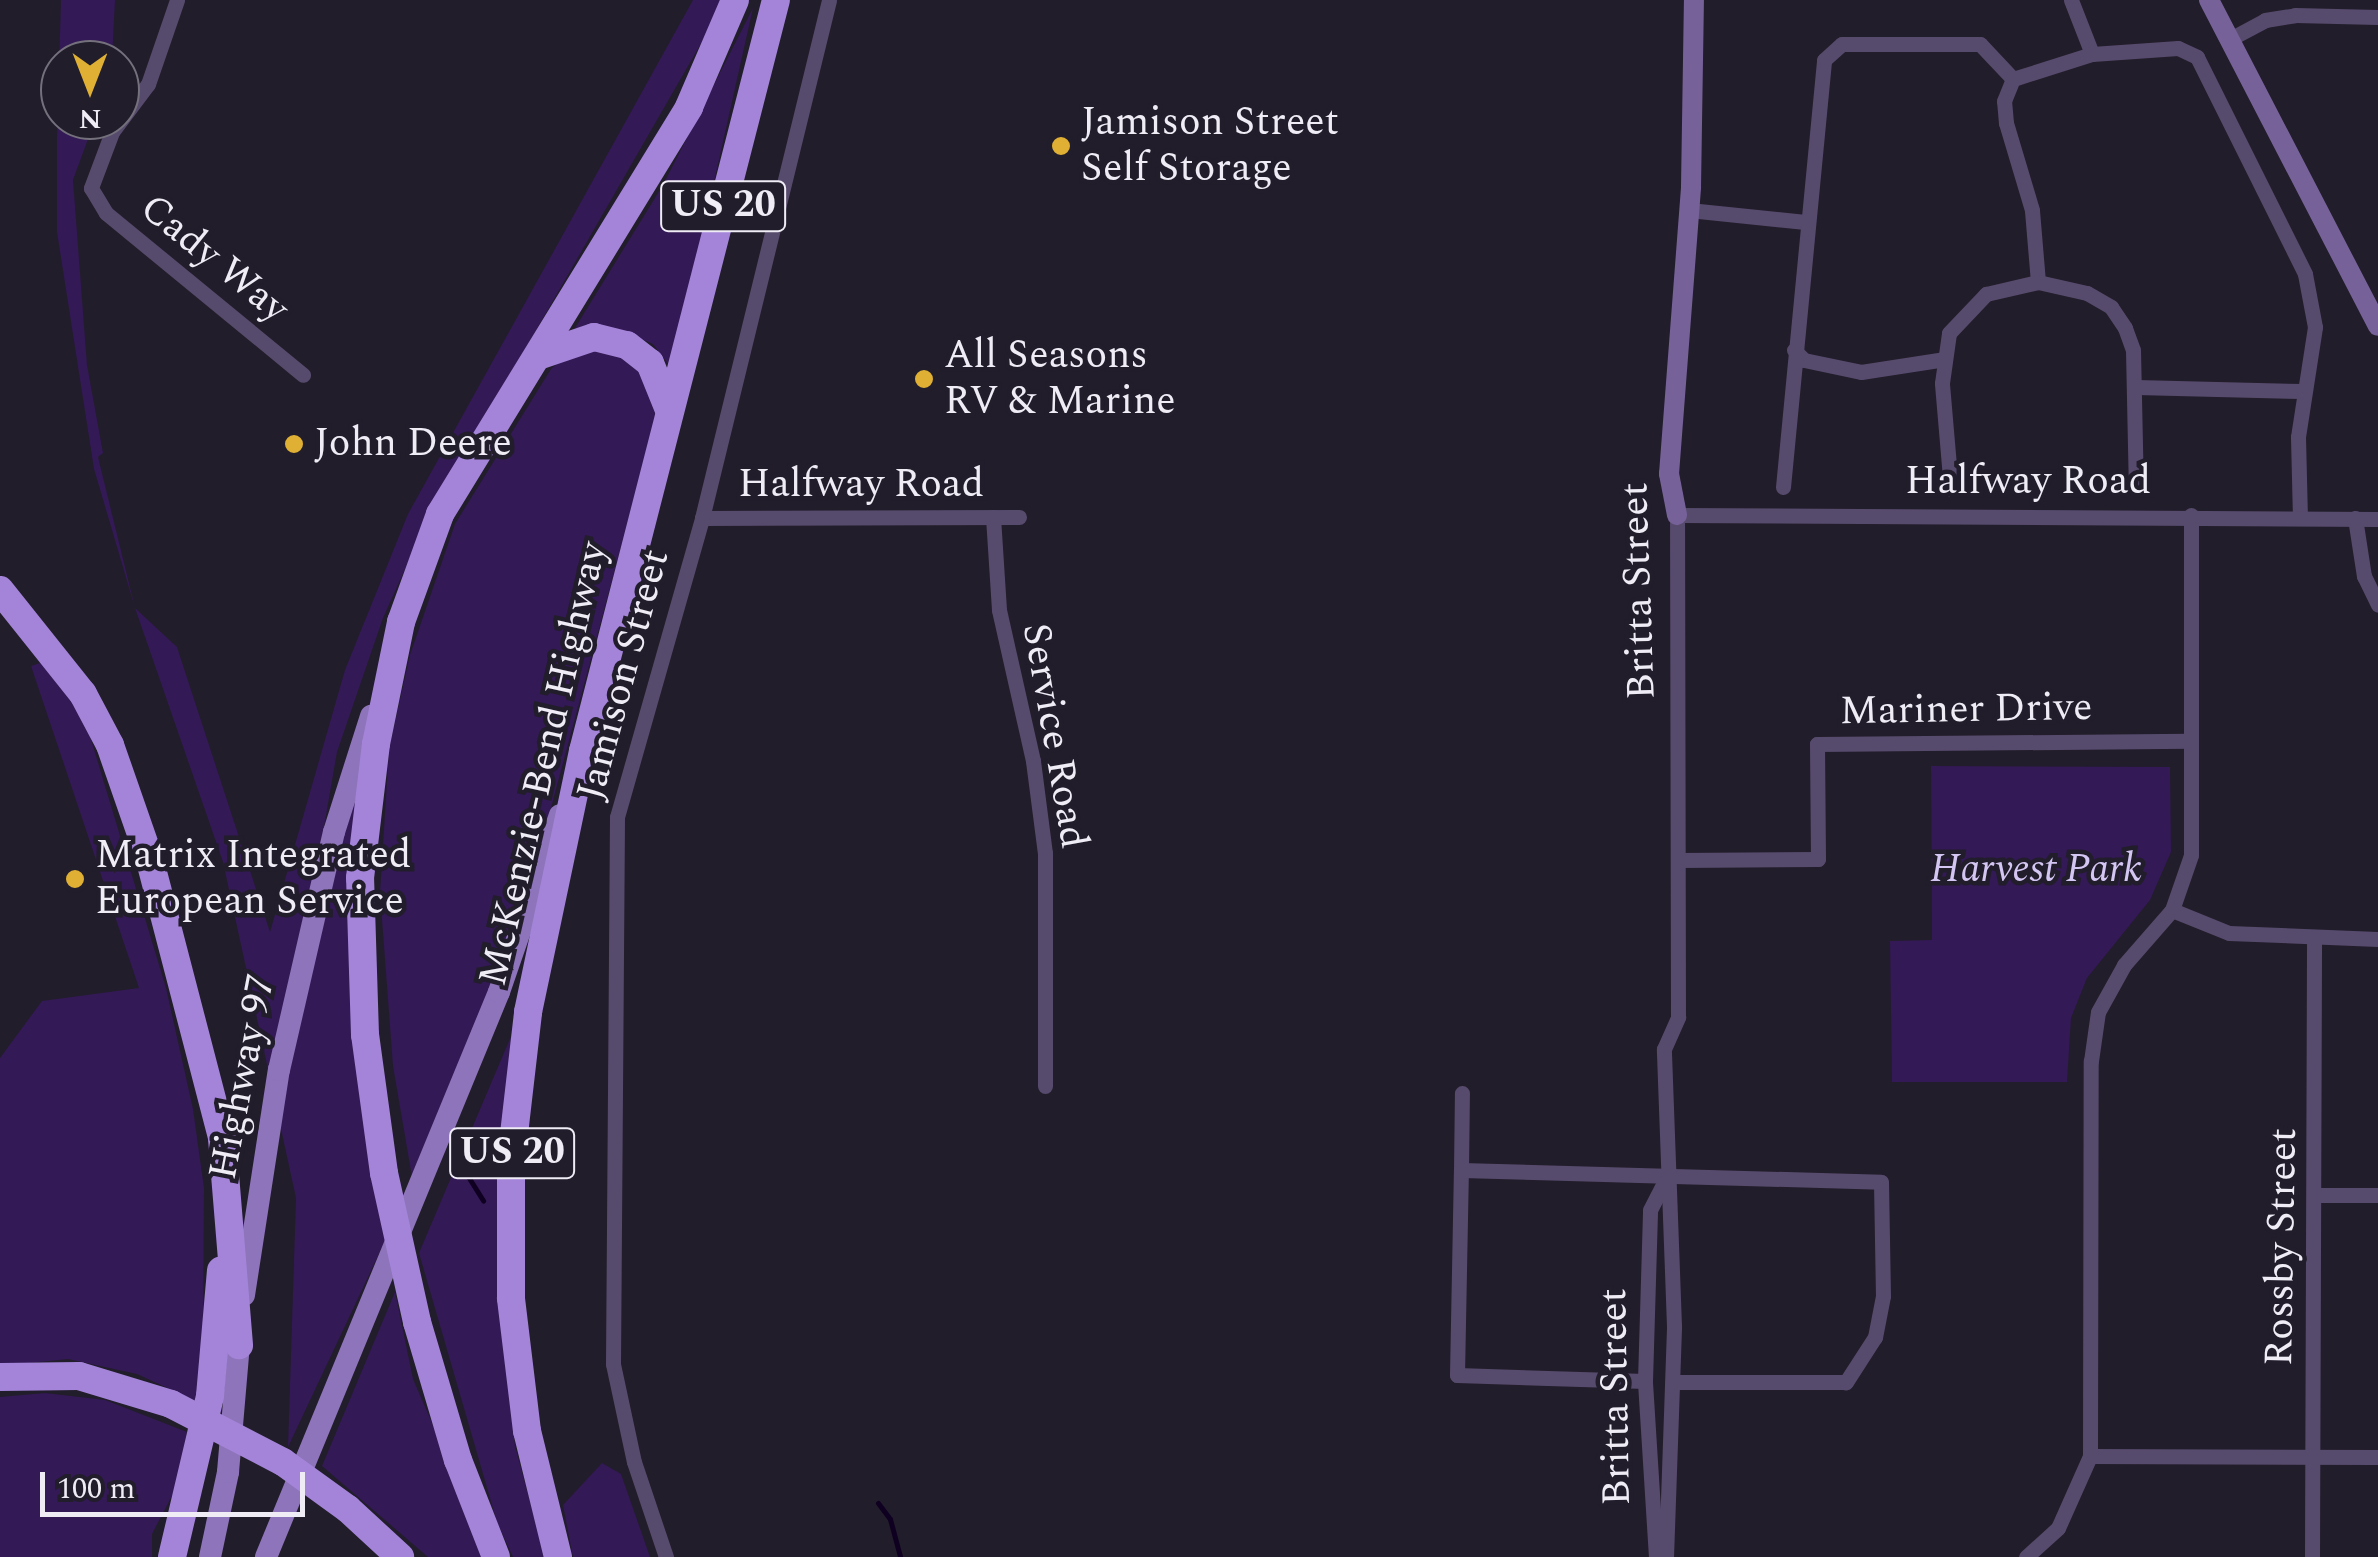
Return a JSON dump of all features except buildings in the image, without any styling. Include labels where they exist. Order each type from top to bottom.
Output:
[{"type":"highway","name":"US 20","points":[[496,1557],[458,1460],[417,1322],[384,1174],[364,1036],[360,878],[401,622],[440,514],[689,107],[735,0]]},
{"type":"highway","name":"McKenzie-Bend Highway","points":[[558,1557],[516,1360],[511,1160],[528,1012],[583,750],[776,0]]},
{"type":"highway","points":[[538,356],[594,337],[627,346],[650,363],[669,411]]},
{"type":"highway","points":[[0,590],[60,658],[110,745],[194,1014],[222,1138],[239,1345]]},
{"type":"highway","points":[[172,1557],[210,1396],[221,1289],[222,1138]]},
{"type":"highway","points":[[0,1377],[79,1376],[171,1404],[271,1456],[348,1510],[400,1557]]},
{"type":"main road","name":"Highway 97","points":[[210,1557],[228,1472],[239,1345],[279,1070],[334,832],[401,622]]},
{"type":"main road","points":[[266,1557],[498,992],[583,750]]},
{"type":"street","name":"Cady Way","points":[[177,0],[148,84],[112,132],[91,188],[106,213],[303,374]]},
{"type":"street","name":"Jamison Street","points":[[666,1557],[634,1462],[613,1364],[614,858],[632,748],[702,518],[830,0]]},
{"type":"street","name":"Britta Street","points":[[1666,1557],[1673,1382],[1664,1049],[1678,1017],[1677,515],[1669,474],[1690,210],[1694,0]]},
{"type":"street","points":[[2071,0],[2092,54]]},
{"type":"street","points":[[2209,0],[2378,326]]},
{"type":"street","points":[[2230,40],[2265,20],[2361,8],[2378,17]]},
{"type":"street","points":[[1783,487],[1820,71],[1832,49],[1980,44],[2013,78]]},
{"type":"street","points":[[2013,78],[2092,54],[2178,48],[2197,57],[2305,274],[2315,327],[2303,391],[2300,518]]},
{"type":"street","points":[[2013,78],[2004,102],[2006,123],[2032,210],[2038,282]]},
{"type":"street","points":[[1690,210],[1806,222]]},
{"type":"street","points":[[1950,490],[1945,359],[1949,332],[1972,304],[2000,289],[2038,282],[2064,283],[2111,307],[2133,350],[2136,488]]},
{"type":"street","points":[[1794,350],[1804,360],[1862,372],[1945,359]]},
{"type":"street","points":[[2136,386],[2303,391]]},
{"type":"street","name":"Halfway Road","points":[[1677,515],[2378,519]]},
{"type":"street","points":[[2026,1557],[2058,1528],[2090,1456],[2093,1036],[2108,987],[2172,910],[2191,855],[2191,515]]},
{"type":"street","name":"Service Road","points":[[993,517],[998,610],[1033,761],[1045,853],[1045,1086]]},
{"type":"street","name":"Halfway Road","points":[[702,518],[1019,517]]},
{"type":"street","points":[[2355,518],[2364,576],[2378,605]]},
{"type":"street","name":"Mariner Drive","points":[[1678,860],[1818,859],[1817,744],[2190,740]]},
{"type":"street","points":[[2172,910],[2229,933],[2378,939]]},
{"type":"street","name":"Rossby Street","points":[[2312,1557],[2317,1195],[2314,938]]},
{"type":"street","points":[[1462,1093],[1458,1375],[1645,1382]]},
{"type":"street","points":[[1460,1170],[1666,1179],[1880,1182],[1883,1296],[1875,1337],[1846,1382],[1673,1382]]},
{"type":"street","name":"Britta Street","points":[[1656,1557],[1645,1382],[1650,1210],[1666,1179]]},
{"type":"street","points":[[2317,1195],[2378,1196]]},
{"type":"street","points":[[2090,1456],[2378,1458]]},
{"type":"green space","points":[[61,0],[115,0],[113,40],[60,40]]},
{"type":"green space","points":[[693,0],[726,0],[428,518],[383,618],[337,752],[320,850],[359,746],[354,844],[393,1224],[288,1447],[296,1198],[223,862],[135,608],[177,647],[270,932],[345,670],[408,514]]},
{"type":"green space","points":[[753,8],[672,369],[653,344],[618,329],[575,328],[663,185]]},
{"type":"green space","points":[[57,140],[88,140],[73,180],[87,365],[103,453],[98,457],[135,608],[94,469],[57,232]]},
{"type":"green space","points":[[594,348],[623,353],[653,383],[659,405],[548,819],[498,979],[412,1177],[393,1066],[380,893],[389,749],[410,655],[455,524],[551,369],[566,355]]},
{"type":"green space","points":[[49,660],[86,723],[166,988],[193,1109],[204,1188],[203,1356],[196,1401],[137,1374],[68,1359],[0,1366],[0,1058],[42,1001],[139,988],[31,666]]},
{"type":"green space","name":"Harvest Park","points":[[1931,766],[2170,767],[2171,852],[2150,900],[2087,978],[2071,1018],[2067,1082],[1892,1082],[1890,941],[1932,940]]},
{"type":"green space","points":[[518,1020],[502,1312],[515,1446],[545,1557],[513,1557],[497,1522],[419,1253]]},
{"type":"green space","points":[[395,1292],[413,1379],[490,1557],[428,1557],[322,1466]]},
{"type":"green space","points":[[45,1393],[105,1400],[187,1432],[176,1488],[152,1534],[152,1557],[0,1557],[0,1397]]},
{"type":"green space","points":[[602,1463],[621,1474],[650,1557],[573,1557],[563,1505]]},
{"type":"waterway","points":[[464,1170],[483,1200]]},
{"type":"waterway","points":[[878,1503],[890,1519],[900,1557]]},
{"type":"place","name":"Jamison Street Self Storage","points":[[1061,146]]},
{"type":"place","name":"All Seasons RV & Marine","points":[[924,379]]},
{"type":"place","name":"John Deere","points":[[294,444]]},
{"type":"place","name":"Matrix Integrated European Service","points":[[75,879]]}]
